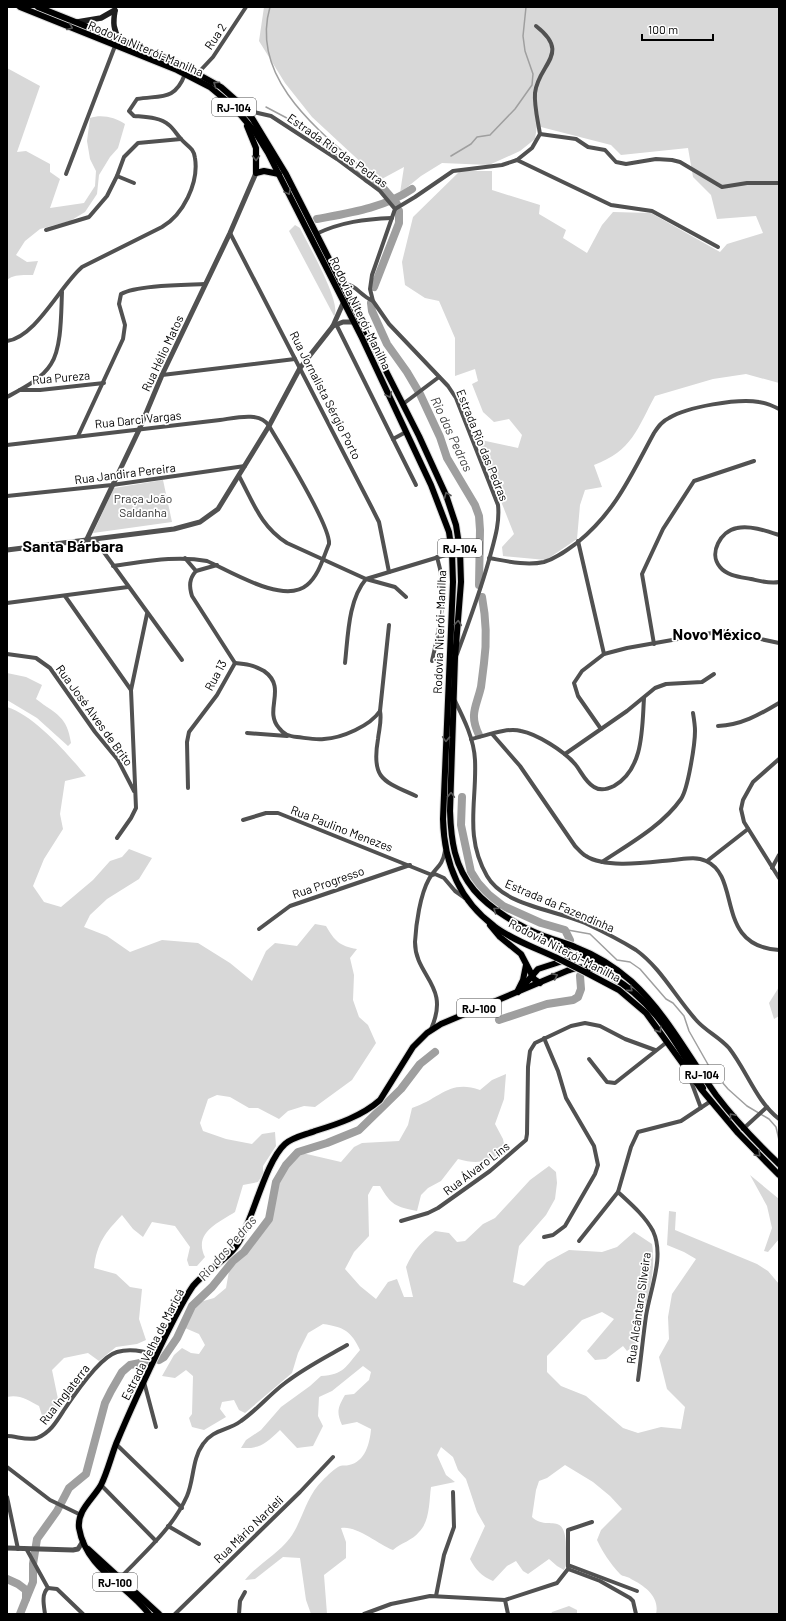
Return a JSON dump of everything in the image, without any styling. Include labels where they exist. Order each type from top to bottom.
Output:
[{"type":"main road","name":"Rodovia Niterói-Manilha","points":[[20,7],[185,74],[221,96],[243,117],[262,142],[344,301],[444,516],[452,553],[453,582],[443,819],[445,850],[454,874],[467,899],[484,918],[505,934],[606,982],[630,998],[646,1013],[689,1074],[711,1101],[738,1133],[779,1175]]},
{"type":"main road","name":"Rodovia Niterói-Manilha","points":[[38,7],[198,73],[221,87],[245,110],[262,132],[275,154],[403,404],[446,495],[459,538],[461,582],[456,658],[450,810],[451,834],[457,862],[474,889],[486,903],[505,916],[542,936],[574,946],[592,954],[611,965],[630,981],[668,1020],[716,1094],[743,1129],[779,1164]]},
{"type":"main road","points":[[73,22],[80,23],[107,16],[115,8]]},
{"type":"main road","points":[[115,8],[113,24],[116,34],[121,40]]},
{"type":"main road","points":[[243,117],[256,148],[256,172],[264,171],[279,174]]},
{"type":"main road","points":[[484,918],[500,937],[521,954],[536,981],[540,982]]},
{"type":"main road","points":[[542,936],[568,950],[573,957],[573,964],[569,970]]},
{"type":"main road","points":[[518,992],[532,974],[541,967],[558,963],[573,957],[586,956],[630,981]]},
{"type":"main road","points":[[518,992],[525,973],[526,964]]},
{"type":"main road","points":[[569,970],[586,967],[599,970],[625,985],[643,1000],[653,1011],[686,1058],[711,1101]]},
{"type":"main road","name":"RJ-100","points":[[430,1031],[441,1024],[569,970]]},
{"type":"main road","name":"Estrada Velha de Maricá","points":[[81,1515],[86,1504],[101,1485],[143,1379],[193,1287],[202,1277],[234,1249],[240,1241],[256,1206],[272,1160],[277,1152],[290,1140],[340,1122],[372,1107],[380,1100],[413,1047],[430,1031]]},
{"type":"main road","name":"RJ-100","points":[[81,1515],[80,1528],[84,1544],[93,1561],[149,1614]]},
{"type":"main road","name":"RJ-100","points":[[84,1544],[147,1601],[159,1614]]},
{"type":"street","name":"Rua 2","points":[[198,73],[213,57],[246,7]]},
{"type":"street","points":[[395,209],[453,171],[502,165],[517,160],[532,148],[540,134],[535,94],[551,58],[552,49],[550,39],[536,26]]},
{"type":"street","points":[[66,174],[115,46]]},
{"type":"street","points":[[7,341],[16,340],[30,330],[62,291],[72,275],[82,267],[162,227],[170,222],[180,212],[186,202],[195,170],[195,158],[192,148],[181,139],[168,124],[153,118],[132,116],[129,111],[137,99],[166,96],[175,92],[185,74]]},
{"type":"street","name":"Estrada Rio das Pedras","points":[[245,110],[271,116],[337,159],[387,198],[395,209],[372,275],[370,289],[373,301],[389,324],[439,377],[456,398],[498,505],[499,518],[477,602],[456,658]]},
{"type":"street","points":[[540,134],[576,139],[588,147],[605,150],[616,162],[621,163],[661,158],[676,161],[722,187],[747,183],[779,183]]},
{"type":"street","points":[[46,230],[89,217],[107,196],[124,157],[138,143],[181,139]]},
{"type":"street","points":[[517,160],[611,205],[652,211],[718,247]]},
{"type":"street","name":"Rua Hélio Matos","points":[[86,541],[139,430],[162,375],[230,233],[256,172]]},
{"type":"street","points":[[117,176],[134,183]]},
{"type":"street","points":[[316,234],[336,225],[356,220],[392,218]]},
{"type":"street","name":"Rua Jornalista Sérgio Porto","points":[[230,233],[372,508],[378,522],[389,572]]},
{"type":"street","points":[[340,283],[354,286],[363,296],[373,301]]},
{"type":"street","points":[[78,436],[104,383],[125,332],[125,325],[118,304],[121,294],[141,289],[205,284]]},
{"type":"street","points":[[7,396],[20,390],[43,375],[52,363],[58,343],[62,291]]},
{"type":"street","points":[[7,550],[174,529],[200,522],[218,509],[269,426],[300,368],[335,325],[344,301]]},
{"type":"street","points":[[335,325],[354,322]]},
{"type":"street","points":[[335,325],[416,485]]},
{"type":"street","points":[[162,375],[295,359]]},
{"type":"street","points":[[403,404],[439,377]]},
{"type":"street","name":"Rua Pureza","points":[[20,390],[40,390],[104,383]]},
{"type":"street","points":[[489,558],[525,563],[543,562],[566,551],[578,542],[604,518],[615,502],[654,433],[667,418],[691,409],[746,401],[760,402],[779,410]]},
{"type":"street","name":"Rua Darci Vargas","points":[[7,445],[249,417],[262,419],[269,426]]},
{"type":"street","points":[[113,566],[185,558],[207,561],[273,590],[292,592],[307,585],[315,576],[323,560],[329,542],[327,531],[269,426]]},
{"type":"street","points":[[393,439],[406,432]]},
{"type":"street","points":[[654,644],[642,574],[663,529],[696,480],[754,461]]},
{"type":"street","name":"Rua Jandira Pereira","points":[[7,496],[112,485],[245,466]]},
{"type":"street","points":[[239,476],[266,527],[275,536],[366,579],[395,587],[406,597]]},
{"type":"street","points":[[779,535],[760,529],[738,528],[729,531],[722,537],[716,552],[719,566],[726,572],[739,577],[769,582],[779,582]]},
{"type":"street","points":[[95,540],[147,614],[182,660]]},
{"type":"street","points":[[578,542],[604,654]]},
{"type":"street","points":[[345,663],[353,606],[357,594],[366,579],[452,553]]},
{"type":"street","points":[[432,661],[442,601],[442,574],[437,557]]},
{"type":"street","points":[[185,558],[196,571],[217,565]]},
{"type":"street","name":"Rua 13","points":[[188,788],[187,742],[189,732],[217,695],[235,664],[192,596],[190,583],[191,576],[196,571]]},
{"type":"street","points":[[7,603],[128,587]]},
{"type":"street","points":[[65,596],[131,690]]},
{"type":"street","points":[[117,838],[136,808],[131,690],[147,614]]},
{"type":"street","points":[[388,625],[380,711],[380,727],[376,751],[378,773],[382,780],[416,796]]},
{"type":"street","points":[[601,729],[578,696],[574,683],[582,671],[604,654],[627,648],[723,631],[779,643]]},
{"type":"street","name":"Rua José Alves de Brito","points":[[7,654],[36,658],[50,668],[95,732],[118,760],[135,793]]},
{"type":"street","points":[[235,664],[248,664],[270,676],[274,683],[275,693],[273,721],[287,736]]},
{"type":"street","points":[[566,754],[660,685],[677,683],[696,684],[714,674]]},
{"type":"street","points":[[471,739],[510,730],[523,731],[566,754],[588,783],[594,788],[605,789],[618,784],[629,773],[637,755],[641,737],[644,698]]},
{"type":"street","name":"Estrada da Fazendinha","points":[[455,700],[471,739],[475,759],[472,820],[475,843],[486,876],[493,884],[510,897],[585,923],[637,952],[653,965],[696,1020],[729,1049],[766,1107],[779,1119]]},
{"type":"street","points":[[718,726],[733,724],[752,718],[779,703]]},
{"type":"street","points":[[247,732],[311,740],[325,739],[337,736],[369,721],[380,711]]},
{"type":"street","points":[[602,862],[644,833],[666,815],[682,798],[691,762],[695,730],[693,713]]},
{"type":"street","points":[[493,735],[520,766],[575,846],[586,856],[602,862],[649,862],[690,858],[707,861],[714,866],[721,875],[732,915],[742,932],[752,942],[764,948],[779,950]]},
{"type":"street","points":[[779,759],[753,782],[745,796],[741,809],[742,816],[748,829],[779,878]]},
{"type":"street","name":"Rua Paulino Menezes","points":[[243,820],[266,813],[278,813],[327,834],[410,865],[432,875],[435,874],[444,878],[455,891],[467,899]]},
{"type":"street","points":[[707,861],[748,829]]},
{"type":"street","points":[[430,1031],[436,1015],[436,993],[418,956],[415,944],[420,909],[429,879],[442,864],[445,850]]},
{"type":"street","points":[[772,868],[779,855]]},
{"type":"street","name":"Rua Progresso","points":[[259,929],[290,906],[410,865]]},
{"type":"street","points":[[436,1015],[441,1024]]},
{"type":"street","name":"Rua Álvaro Lins","points":[[401,1221],[424,1215],[438,1208],[490,1171],[520,1147],[526,1140],[527,1083],[530,1051],[535,1043],[571,1026],[591,1024],[656,1050]]},
{"type":"street","points":[[544,1038],[558,1071],[566,1098],[594,1146],[598,1165],[595,1174],[565,1226],[553,1235],[544,1237]]},
{"type":"street","points":[[589,1059],[601,1077],[607,1082],[613,1083],[619,1080],[667,1042]]},
{"type":"street","points":[[689,1074],[701,1108]]},
{"type":"street","points":[[579,1241],[618,1192],[631,1147],[638,1132],[681,1121],[711,1101]]},
{"type":"street","points":[[743,1129],[766,1107]]},
{"type":"street","name":"Rua Alcântara Silveira","points":[[618,1192],[646,1220],[653,1232],[657,1246],[657,1261],[646,1316],[638,1380]]},
{"type":"street","points":[[120,1578],[156,1541],[182,1508],[192,1482],[198,1453],[209,1436],[217,1431],[241,1422],[284,1383],[314,1363],[347,1345]]},
{"type":"street","name":"Rua Inglaterra","points":[[7,1436],[35,1439],[43,1436],[52,1428],[75,1393],[106,1359],[117,1352],[142,1351],[156,1355]]},
{"type":"street","points":[[143,1379],[156,1427]]},
{"type":"street","points":[[116,1444],[182,1508]]},
{"type":"street","name":"Rua Mário Nardeli","points":[[175,1614],[333,1457]]},
{"type":"street","points":[[7,1467],[50,1500],[81,1515]]},
{"type":"street","points":[[101,1485],[156,1541]]},
{"type":"street","points":[[436,1596],[444,1555],[454,1527],[453,1492]]},
{"type":"street","points":[[7,1497],[18,1549]]},
{"type":"street","points":[[364,1614],[391,1604],[436,1596],[476,1600],[505,1600],[557,1582],[568,1567],[568,1530],[592,1522]]},
{"type":"street","points":[[168,1526],[199,1544]]},
{"type":"street","points":[[7,1548],[27,1550],[73,1550],[78,1549],[84,1544]]},
{"type":"street","points":[[27,1550],[48,1588]]},
{"type":"street","points":[[568,1567],[637,1591]]},
{"type":"street","points":[[568,1567],[630,1598],[633,1602],[636,1614]]},
{"type":"street","points":[[45,1614],[44,1596],[45,1591],[48,1588]]},
{"type":"street","points":[[48,1588],[57,1589],[83,1614]]},
{"type":"street","points":[[239,1614],[240,1601],[245,1592]]},
{"type":"street","points":[[505,1600],[508,1614]]},
{"type":"street","points":[[141,1614],[147,1601]]},
{"type":"green space","points":[[264,7],[779,7],[779,383],[746,374],[713,379],[655,396],[638,429],[625,446],[617,453],[594,465],[602,487],[585,490],[580,505],[577,539],[546,560],[503,556],[502,547],[514,534],[481,451],[481,440],[518,448],[522,435],[509,419],[494,422],[483,412],[472,384],[478,381],[475,369],[455,376],[455,338],[439,301],[425,298],[405,285],[402,262],[413,217],[460,171],[492,171],[492,190],[540,205],[539,214],[566,230],[563,238],[587,253],[602,225],[613,212],[651,213],[720,252],[727,244],[763,233],[756,216],[717,219],[711,195],[693,177],[688,148],[621,155],[611,145],[537,126],[535,139],[520,151],[489,165],[442,163],[421,176],[400,193],[404,167],[380,180],[312,117],[285,83],[259,41]]},
{"type":"green space","points":[[7,68],[40,86],[17,152],[26,151],[50,164],[50,172],[60,179],[50,208],[84,203],[95,186],[96,171],[90,159],[87,141],[90,118],[99,116],[108,117],[125,124],[118,148],[110,157],[99,175],[97,194],[85,212],[70,221],[40,229],[25,241],[16,255],[27,262],[38,261],[33,275],[16,276],[7,280]]},
{"type":"green space","points":[[295,225],[300,228],[329,286],[335,309],[334,316],[289,231]]},
{"type":"green space","name":"Praça João Saldanha","points":[[163,480],[172,522],[93,533],[114,488]]},
{"type":"green space","points":[[7,673],[26,677],[42,685],[36,699],[64,721],[71,743],[68,746],[37,718],[7,700]]},
{"type":"green space","points":[[7,707],[17,711],[39,727],[61,747],[86,776],[65,781],[60,814],[63,829],[44,859],[33,886],[44,902],[61,907],[93,880],[110,861],[122,857],[129,849],[152,858],[139,879],[107,899],[90,915],[84,927],[107,936],[130,952],[162,940],[198,943],[230,963],[252,981],[266,951],[275,943],[297,946],[315,924],[326,926],[338,942],[357,949],[350,958],[354,975],[353,1000],[359,1017],[368,1025],[376,1043],[352,1080],[315,1107],[304,1106],[288,1111],[279,1119],[258,1108],[249,1108],[230,1097],[217,1095],[208,1099],[200,1123],[203,1131],[226,1139],[252,1144],[262,1134],[275,1132],[276,1146],[263,1166],[263,1174],[258,1182],[243,1185],[235,1212],[215,1225],[205,1235],[202,1241],[202,1249],[205,1257],[197,1266],[189,1266],[187,1260],[190,1247],[175,1226],[152,1222],[143,1237],[133,1229],[122,1215],[111,1227],[106,1233],[97,1252],[94,1268],[116,1274],[130,1287],[142,1289],[139,1319],[146,1340],[137,1344],[116,1347],[99,1361],[88,1353],[64,1358],[52,1370],[58,1399],[62,1405],[49,1422],[44,1422],[39,1406],[16,1396],[7,1397]]},
{"type":"green space","points":[[779,987],[779,1016],[774,1019],[769,1003]]},
{"type":"green space","points":[[506,1074],[504,1099],[495,1124],[503,1139],[506,1154],[493,1159],[477,1162],[458,1159],[441,1181],[428,1188],[421,1195],[417,1211],[395,1204],[387,1197],[380,1186],[373,1186],[368,1195],[369,1236],[354,1252],[345,1269],[360,1286],[376,1299],[388,1282],[397,1279],[404,1297],[413,1297],[406,1267],[415,1251],[425,1239],[435,1231],[449,1233],[457,1242],[465,1241],[483,1224],[495,1218],[530,1180],[549,1166],[556,1172],[557,1183],[555,1199],[546,1215],[519,1246],[513,1282],[524,1286],[547,1262],[569,1250],[602,1252],[617,1247],[634,1232],[652,1244],[652,1279],[645,1306],[636,1326],[636,1344],[627,1351],[623,1346],[606,1359],[595,1360],[587,1351],[614,1319],[602,1312],[582,1320],[547,1356],[547,1372],[561,1386],[586,1396],[623,1428],[638,1433],[661,1427],[681,1429],[685,1407],[667,1389],[659,1357],[669,1339],[668,1317],[672,1294],[696,1259],[667,1245],[669,1211],[676,1212],[675,1230],[757,1264],[768,1271],[779,1284],[779,1614],[656,1614],[657,1608],[654,1597],[636,1582],[620,1574],[607,1558],[597,1540],[601,1530],[622,1509],[610,1496],[593,1482],[565,1465],[547,1478],[539,1481],[536,1490],[532,1517],[544,1523],[559,1525],[563,1529],[567,1557],[564,1570],[549,1559],[528,1574],[523,1571],[516,1561],[507,1566],[493,1581],[479,1572],[470,1559],[485,1526],[477,1512],[466,1479],[458,1470],[453,1457],[441,1447],[437,1455],[446,1475],[455,1482],[431,1487],[427,1517],[423,1528],[414,1537],[393,1550],[353,1529],[341,1528],[346,1542],[346,1558],[324,1575],[327,1614],[311,1614],[306,1600],[300,1558],[283,1557],[255,1579],[245,1580],[290,1538],[312,1493],[317,1486],[338,1467],[354,1463],[363,1456],[368,1446],[371,1429],[357,1422],[342,1425],[338,1413],[345,1395],[354,1394],[369,1380],[371,1372],[363,1366],[332,1391],[319,1397],[318,1416],[323,1426],[313,1446],[297,1448],[280,1430],[263,1444],[254,1447],[241,1448],[246,1440],[261,1430],[281,1407],[321,1376],[340,1372],[348,1365],[360,1350],[353,1338],[346,1331],[323,1324],[308,1333],[298,1353],[292,1373],[245,1413],[239,1410],[234,1400],[222,1402],[220,1409],[226,1417],[204,1430],[192,1427],[189,1418],[192,1414],[193,1376],[186,1370],[175,1378],[162,1376],[174,1355],[182,1348],[191,1353],[199,1354],[205,1345],[199,1334],[185,1328],[190,1314],[200,1302],[214,1298],[226,1288],[229,1271],[253,1245],[267,1226],[276,1182],[286,1165],[298,1152],[341,1162],[354,1147],[362,1143],[399,1141],[408,1125],[412,1108],[452,1088],[469,1087],[480,1090],[492,1080]]},
{"type":"green space","points":[[750,1175],[779,1199],[779,1239],[768,1252],[764,1251],[772,1228],[767,1206]]},
{"type":"green space","points":[[569,1606],[577,1610],[577,1614],[551,1614],[552,1612]]},
{"type":"waterway","points":[[270,7],[266,31],[269,54],[276,75],[288,94],[303,113],[319,130],[363,170],[367,179]]},
{"type":"waterway","name":"Rio das Pedras","points":[[451,156],[471,144],[477,137],[490,135],[515,109],[532,85],[533,74],[525,51],[523,36],[526,7]]},
{"type":"waterway","points":[[266,107],[300,125],[363,176]]},
{"type":"waterway","name":"Rio das Pedras","points":[[367,179],[384,189],[397,204]]},
{"type":"waterway","points":[[317,219],[366,209],[390,201],[412,189]]},
{"type":"waterway","name":"Rio das Pedras","points":[[374,287],[399,223],[399,211]]},
{"type":"waterway","name":"Rio das Pedras","points":[[371,303],[372,311],[387,344],[407,372],[420,394],[440,437],[447,458],[475,505],[479,516],[480,530],[479,585]]},
{"type":"waterway","name":"Rio das Pedras","points":[[479,735],[474,722],[474,711],[481,687],[486,646],[482,597]]},
{"type":"waterway","points":[[462,797],[461,825],[471,872],[478,883],[489,895],[503,906],[541,923],[565,930],[570,940]]},
{"type":"waterway","points":[[562,929],[590,934],[617,960],[630,962],[640,969],[666,999],[673,1003],[684,1016],[689,1031],[710,1068],[728,1089],[747,1106],[769,1119],[776,1127],[779,1140]]},
{"type":"waterway","name":"Rio das Pedras","points":[[499,1020],[547,1004],[573,1000],[578,997],[581,989],[580,976]]},
{"type":"waterway","name":"Rio das Pedras","points":[[159,1360],[164,1357],[177,1338],[192,1306],[212,1287],[233,1261],[244,1252],[269,1219],[276,1182],[286,1165],[298,1152],[327,1143],[359,1130],[401,1089],[420,1064],[435,1052]]},
{"type":"waterway","name":"Rio das Pedras","points":[[26,1599],[33,1582],[33,1564],[37,1539],[57,1511],[69,1488],[86,1474],[105,1403],[111,1391],[122,1372],[130,1365],[150,1361]]},
{"type":"waterway","name":"Rio das Pedras","points":[[7,1579],[26,1590],[26,1599],[20,1614]]},
{"type":"district","name":"Santa Bárbara","points":[[73,545]]},
{"type":"district","name":"Novo México","points":[[717,633]]}]
